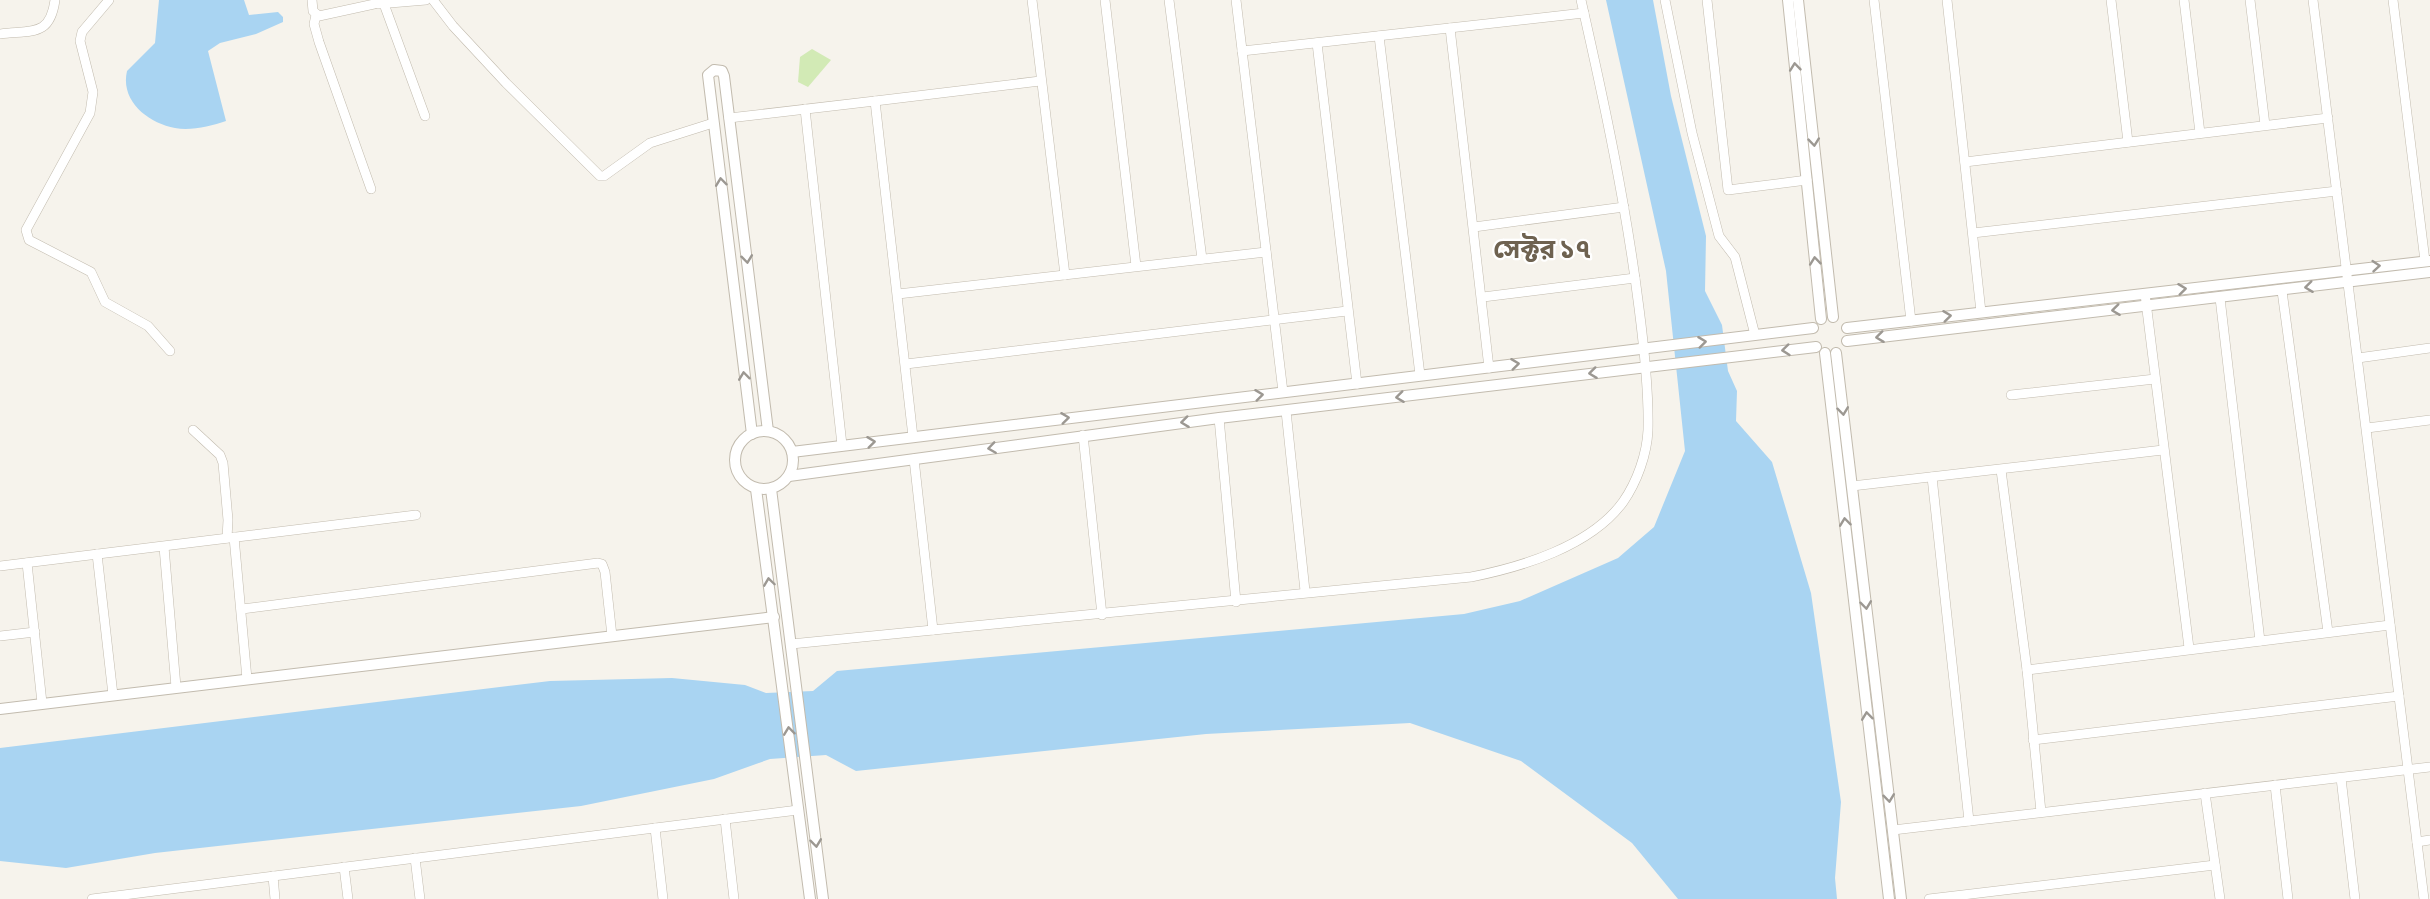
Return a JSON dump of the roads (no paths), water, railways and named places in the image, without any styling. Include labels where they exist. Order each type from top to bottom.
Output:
[{"type":"street","points":[[0,34],[39,29],[48,25],[52,18],[55,0]]},
{"type":"street","points":[[109,0],[82,32],[80,41],[93,92],[90,113],[26,230],[29,240],[91,272],[105,302],[148,326],[170,351]]},
{"type":"street","points":[[312,0],[316,15],[314,24],[319,42],[371,189]]},
{"type":"street","points":[[316,15],[377,3],[426,0]]},
{"type":"street","points":[[433,0],[506,83],[600,176],[604,177],[650,143],[713,123]]},
{"type":"street","points":[[1032,0],[1065,275]]},
{"type":"street","points":[[1104,0],[1136,266]]},
{"type":"street","points":[[1169,0],[1202,259]]},
{"type":"street","points":[[1236,0],[1283,392]]},
{"type":"street","points":[[791,644],[1236,602],[1305,591],[1489,574],[1539,557],[1599,526],[1622,502],[1643,458],[1648,430],[1648,366],[1624,207],[1581,0]]},
{"type":"street","points":[[1665,0],[1692,133],[1719,236],[1735,257],[1755,336]]},
{"type":"street","points":[[1707,0],[1728,190],[1807,180]]},
{"type":"street","points":[[1788,0],[1821,319]]},
{"type":"street","points":[[1798,0],[1833,317],[1847,328],[2346,269],[2428,265]]},
{"type":"street","points":[[1874,0],[1911,321]]},
{"type":"street","points":[[1947,0],[1982,312]]},
{"type":"street","points":[[2111,0],[2128,142]]},
{"type":"street","points":[[2184,0],[2200,133]]},
{"type":"street","points":[[2250,0],[2265,125]]},
{"type":"street","points":[[2313,0],[2424,899]]},
{"type":"street","points":[[2393,0],[2428,265]]},
{"type":"street","points":[[377,3],[425,116]]},
{"type":"street","points":[[1242,51],[1584,13]]},
{"type":"street","points":[[1450,28],[1483,297],[1489,368]]},
{"type":"street","points":[[1379,36],[1420,375]]},
{"type":"street","points":[[1317,43],[1357,384]]},
{"type":"street","points":[[752,434],[713,123],[708,75],[714,70],[722,71],[724,76],[768,431]]},
{"type":"street","points":[[729,118],[1040,81]]},
{"type":"street","points":[[875,101],[913,437]]},
{"type":"street","points":[[805,109],[842,446]]},
{"type":"street","points":[[1965,162],[2328,118]]},
{"type":"street","points":[[1973,233],[2337,191]]},
{"type":"street","points":[[1474,227],[1624,207]]},
{"type":"street","points":[[898,294],[1266,252]]},
{"type":"street","points":[[789,476],[1083,435],[1648,366],[1756,353],[1826,351],[1848,341],[2349,283],[2428,265]]},
{"type":"street","points":[[1483,297],[1635,278]]},
{"type":"street","points":[[2282,291],[2328,633]]},
{"type":"street","points":[[2145,294],[2189,648]]},
{"type":"street","points":[[2220,297],[2260,641]]},
{"type":"street","points":[[906,364],[1347,310]]},
{"type":"street","points":[[1833,317],[1821,319],[1813,328],[1812,338],[1826,351],[1852,486],[1901,899]]},
{"type":"street","points":[[792,452],[1813,328]]},
{"type":"street","points":[[1847,328],[1848,341]]},
{"type":"street","points":[[2358,358],[2430,348]]},
{"type":"street","points":[[1826,351],[1888,899]]},
{"type":"street","points":[[2011,395],[2155,379]]},
{"type":"street","points":[[1286,411],[1305,591]]},
{"type":"street","points":[[1219,418],[1236,602]]},
{"type":"street","points":[[2367,428],[2430,420]]},
{"type":"street","points":[[193,430],[220,455],[224,463],[230,538],[242,609],[247,679]]},
{"type":"street","points":[[768,431],[783,438],[792,452],[794,466],[789,476],[771,489],[756,489],[741,478],[735,460],[741,442],[752,434],[768,431]]},
{"type":"street","points":[[1083,435],[1102,615]]},
{"type":"street","points":[[1852,486],[2163,450]]},
{"type":"street","points":[[914,459],[933,630]]},
{"type":"street","points":[[2001,470],[2027,670],[2041,812]]},
{"type":"street","points":[[1932,477],[1969,821]]},
{"type":"street","points":[[756,489],[810,899]]},
{"type":"street","points":[[771,489],[823,899]]},
{"type":"street","points":[[0,566],[416,514]]},
{"type":"street","points":[[164,547],[176,687]]},
{"type":"street","points":[[97,554],[113,695]]},
{"type":"street","points":[[27,563],[42,703]]},
{"type":"street","points":[[242,609],[598,563],[602,564],[606,572],[612,636]]},
{"type":"street","points":[[0,709],[774,617]]},
{"type":"street","points":[[2027,670],[2189,648],[2390,625]]},
{"type":"street","points":[[0,636],[35,632]]},
{"type":"street","points":[[2033,741],[2399,696]]},
{"type":"street","points":[[1893,830],[2430,767]]},
{"type":"street","points":[[2341,778],[2355,899]]},
{"type":"street","points":[[2275,785],[2288,899]]},
{"type":"street","points":[[2205,793],[2220,899]]},
{"type":"street","points":[[92,899],[798,810]]},
{"type":"street","points":[[725,819],[734,899]]},
{"type":"street","points":[[655,828],[663,899]]},
{"type":"street","points":[[2417,842],[2430,840]]},
{"type":"street","points":[[415,858],[420,899]]},
{"type":"street","points":[[1929,899],[2216,865]]},
{"type":"street","points":[[344,867],[348,899]]},
{"type":"street","points":[[273,876],[275,899]]},
{"type":"water","points":[[159,0],[244,0],[249,15],[278,12],[283,17],[283,22],[256,34],[220,43],[208,51],[226,121],[194,128],[175,128],[146,116],[132,101],[126,82],[127,71],[155,43]]},
{"type":"water","points":[[1606,0],[1653,0],[1671,96],[1706,236],[1705,291],[1722,325],[1728,371],[1737,391],[1736,421],[1772,462],[1811,593],[1841,802],[1835,878],[1837,899],[1678,899],[1632,843],[1521,761],[1410,723],[1206,734],[856,771],[826,755],[770,759],[714,779],[581,806],[155,853],[66,868],[0,861],[0,748],[550,681],[672,678],[745,685],[766,693],[813,691],[837,671],[1464,614],[1520,601],[1618,558],[1654,527],[1685,451],[1666,271]]},
{"type":"district","name":"সেক্টর ১৭","points":[[1542,249]]}]
